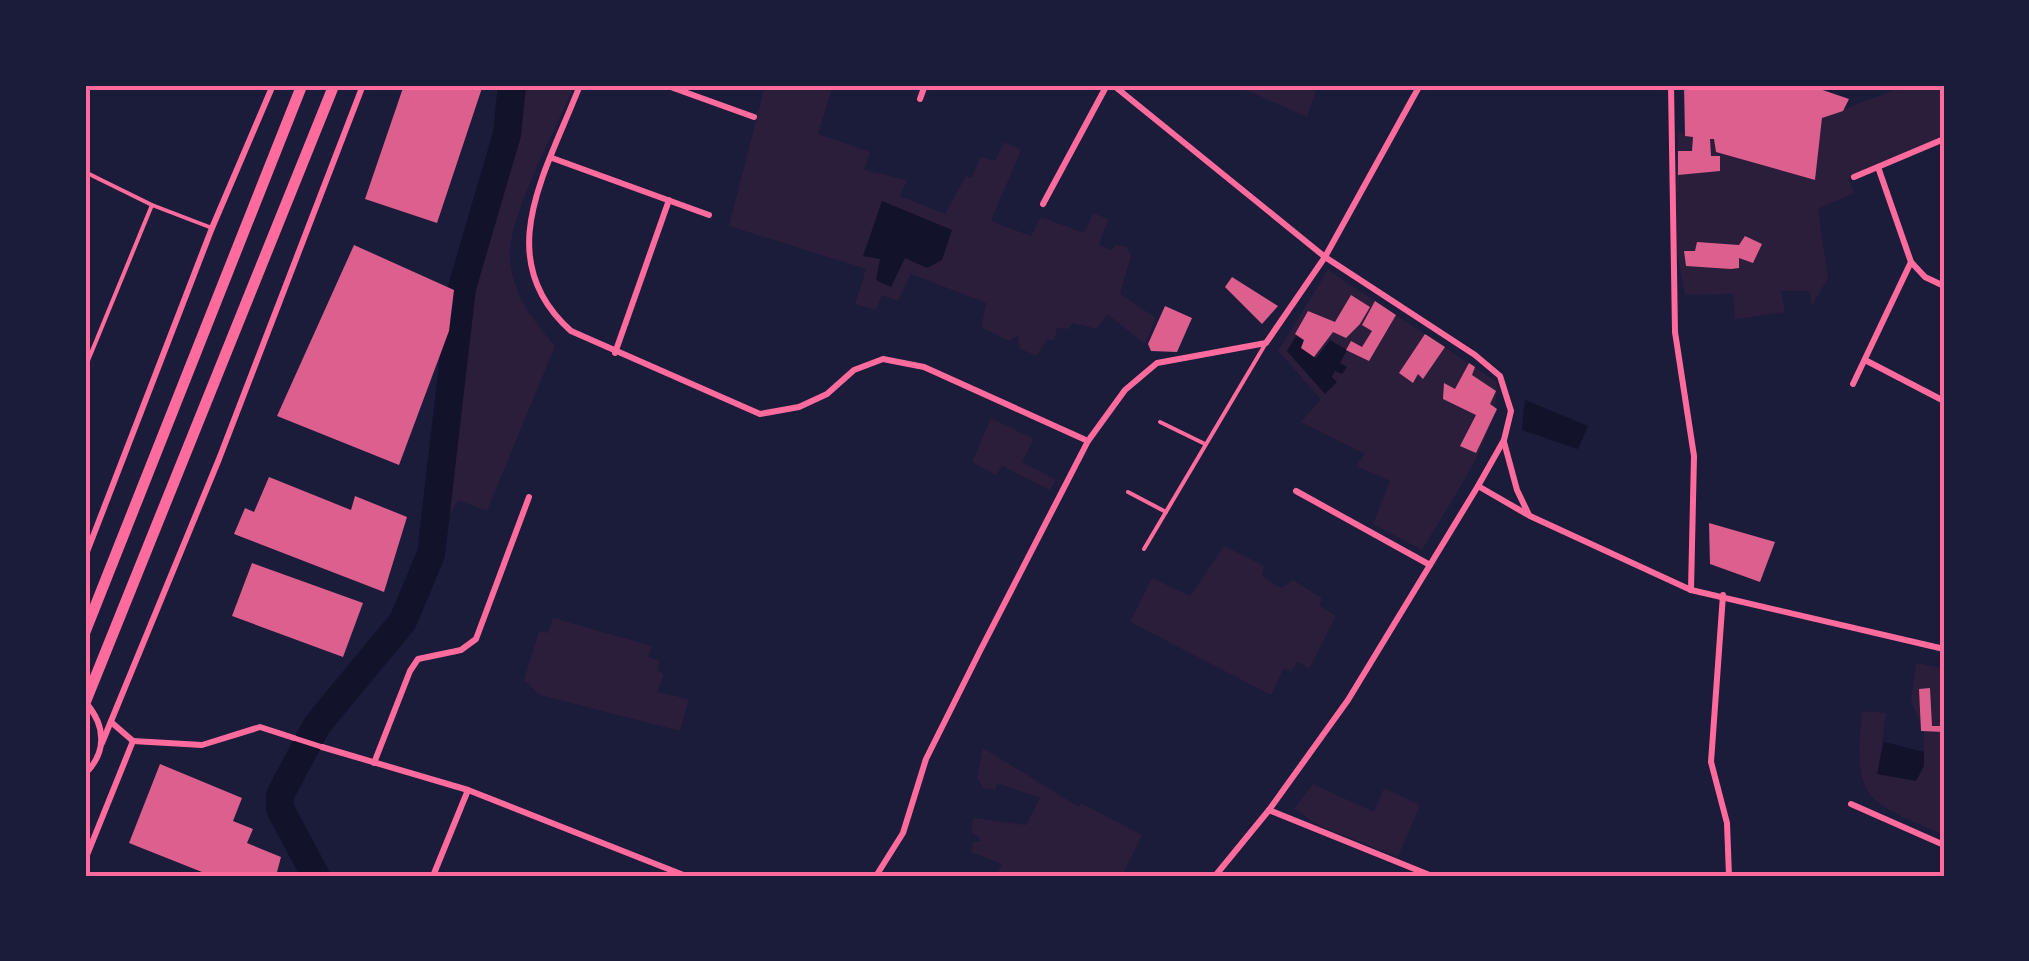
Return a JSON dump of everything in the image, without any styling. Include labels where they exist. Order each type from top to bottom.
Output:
[{"type":"highway","points":[[85,632],[302,85]]},
{"type":"highway","points":[[85,703],[334,85]]},
{"type":"street","points":[[85,557],[212,228],[273,85]]},
{"type":"street","points":[[86,776],[218,459],[363,85]]},
{"type":"street","points":[[580,85],[552,158],[526,256],[546,308],[571,330],[615,353],[760,414],[799,407],[827,394],[854,370],[883,358],[904,361],[1088,441]]},
{"type":"street","points":[[665,85],[754,117]]},
{"type":"street","points":[[920,99],[926,85]]},
{"type":"street","points":[[1043,204],[1110,85],[1325,257],[1475,354],[1500,376],[1511,411],[1504,440],[1348,700],[1270,810],[1215,876]]},
{"type":"street","points":[[881,875],[902,832],[926,759],[1088,441],[1124,390],[1157,363],[1266,343],[1325,257],[1420,85]]},
{"type":"street","points":[[1671,85],[1675,332],[1694,456],[1691,590]]},
{"type":"street","points":[[1854,177],[1944,139]]},
{"type":"street","points":[[552,158],[710,216]]},
{"type":"street","points":[[1878,167],[1911,262],[1925,277],[1944,286]]},
{"type":"street","points":[[615,353],[668,200]]},
{"type":"street","points":[[1853,384],[1911,262]]},
{"type":"street","points":[[1864,359],[1868,365],[1944,402]]},
{"type":"street","points":[[1504,440],[1517,490],[1530,516]]},
{"type":"street","points":[[1478,486],[1530,516],[1691,590],[1723,594],[1944,650]]},
{"type":"street","points":[[1296,491],[1430,566]]},
{"type":"street","points":[[374,764],[410,671],[418,660],[462,650],[476,638],[529,497]]},
{"type":"street","points":[[1723,594],[1711,762],[1727,823],[1729,876]]},
{"type":"street","points":[[85,703],[101,728],[102,743]]},
{"type":"street","points":[[111,721],[133,741],[202,745],[260,727],[468,790],[686,876]]},
{"type":"street","points":[[85,860],[133,741]]},
{"type":"street","points":[[433,876],[468,790]]},
{"type":"street","points":[[1851,804],[1944,844]]},
{"type":"street","points":[[1270,810],[1432,876]]},
{"type":"lane","points":[[85,172],[152,205],[212,228]]},
{"type":"lane","points":[[85,368],[152,205]]},
{"type":"lane","points":[[1144,549],[1266,343]]},
{"type":"lane","points":[[1160,422],[1206,445]]},
{"type":"lane","points":[[1128,492],[1166,512]]},
{"type":"shaded area","points":[[514,85],[575,85],[525,196],[511,240],[515,283],[532,317],[555,346],[487,511],[458,500],[448,518],[437,516],[463,289],[509,134]]},
{"type":"shaded area","points":[[765,85],[833,85],[818,134],[870,152],[864,170],[907,180],[900,196],[945,214],[966,176],[972,178],[980,157],[995,161],[1004,142],[1021,150],[991,221],[1031,236],[1041,217],[1084,233],[1093,213],[1108,219],[1099,245],[1112,250],[1116,245],[1127,247],[1131,256],[1120,294],[1156,318],[1145,344],[1107,314],[1097,329],[1073,323],[1068,329],[1057,328],[1054,341],[1047,339],[1037,356],[1020,349],[1018,335],[1009,341],[981,327],[986,303],[911,274],[898,301],[882,295],[876,310],[855,304],[866,269],[729,226]]},
{"type":"shaded area","points":[[1235,85],[1318,85],[1307,117]]},
{"type":"shaded area","points":[[1907,85],[1944,85],[1944,139],[1848,178],[1854,193],[1818,209],[1828,278],[1812,306],[1809,291],[1781,291],[1785,312],[1735,319],[1733,294],[1685,295],[1673,233],[1678,132],[1714,139],[1716,152],[1815,180],[1822,118]]},
{"type":"shaded area","points":[[882,201],[952,230],[942,260],[927,268],[905,258],[891,287],[876,280],[880,259],[863,256]]},
{"type":"shaded area","points":[[1328,270],[1497,382],[1482,447],[1422,550],[1373,524],[1390,481],[1356,466],[1365,454],[1301,422],[1321,399],[1278,351]]},
{"type":"shaded area","points":[[1296,336],[1304,341],[1301,348],[1316,358],[1330,340],[1347,350],[1340,363],[1347,367],[1342,374],[1335,371],[1332,377],[1337,382],[1325,394],[1287,351]]},
{"type":"shaded area","points":[[1525,400],[1588,426],[1578,449],[1522,430]]},
{"type":"shaded area","points":[[991,418],[1034,439],[1022,462],[1056,480],[1050,490],[1002,466],[996,475],[972,462]]},
{"type":"shaded area","points":[[1224,546],[1264,566],[1262,576],[1281,588],[1293,580],[1322,598],[1319,605],[1336,616],[1309,669],[1298,662],[1291,672],[1284,668],[1271,695],[1130,622],[1152,578],[1190,596]]},
{"type":"shaded area","points":[[553,618],[652,646],[648,657],[660,661],[657,670],[664,674],[657,692],[689,699],[680,731],[540,695],[524,680],[539,631],[548,633]]},
{"type":"shaded area","points":[[1916,663],[1944,668],[1944,835],[1881,805],[1863,781],[1860,764],[1862,711],[1886,713],[1878,773],[1924,766],[1924,730],[1911,701]]},
{"type":"shaded area","points":[[1884,742],[1924,752],[1924,766],[1916,781],[1877,774]]},
{"type":"shaded area","points":[[983,748],[1079,807],[1081,803],[1142,835],[1122,876],[996,876],[1002,864],[971,852],[973,842],[982,841],[971,831],[973,818],[1026,825],[1040,798],[997,783],[995,790],[983,788],[977,778]]},
{"type":"shaded area","points":[[1313,784],[1374,812],[1384,788],[1420,805],[1398,857],[1320,826],[1294,809]]},
{"type":"building","points":[[404,85],[483,85],[437,223],[365,199]]},
{"type":"building","points":[[1684,85],[1808,85],[1849,99],[1843,111],[1822,118],[1815,180],[1716,152],[1714,139],[1710,139],[1711,156],[1720,156],[1720,171],[1678,175],[1678,151],[1692,151],[1693,137],[1685,136]]},
{"type":"building","points":[[1745,236],[1762,244],[1753,263],[1739,258],[1739,268],[1686,266],[1684,251],[1695,251],[1697,242],[1739,245]]},
{"type":"building","points":[[354,245],[454,290],[449,331],[399,465],[277,416]]},
{"type":"building","points":[[1232,277],[1278,306],[1262,324],[1225,287]]},
{"type":"building","points":[[1351,295],[1370,307],[1360,324],[1346,338],[1333,332],[1314,357],[1301,348],[1304,340],[1295,334],[1308,311],[1335,322]]},
{"type":"building","points":[[1375,301],[1396,315],[1369,361],[1346,350],[1351,341],[1362,347],[1372,331],[1362,325]]},
{"type":"building","points":[[1165,306],[1192,318],[1177,352],[1151,351],[1148,344]]},
{"type":"building","points":[[1425,334],[1445,347],[1423,379],[1418,374],[1413,383],[1399,373]]},
{"type":"building","points":[[1469,363],[1475,367],[1472,375],[1496,391],[1490,404],[1497,409],[1476,453],[1460,446],[1476,415],[1443,399],[1444,383],[1455,389]]},
{"type":"building","points":[[269,477],[351,510],[355,496],[407,517],[384,592],[234,534],[245,508],[254,512]]},
{"type":"building","points":[[1709,523],[1775,542],[1760,582],[1710,564]]},
{"type":"building","points":[[252,563],[363,603],[343,657],[232,616]]},
{"type":"building","points":[[1930,688],[1932,726],[1944,726],[1943,732],[1921,731],[1919,689]]},
{"type":"building","points":[[160,764],[242,798],[233,821],[253,829],[247,843],[281,857],[276,876],[212,876],[129,843]]},
{"type":"waterway","points":[[316,876],[280,809],[280,795],[317,725],[403,621],[431,554],[462,288],[507,134],[512,85]]}]
